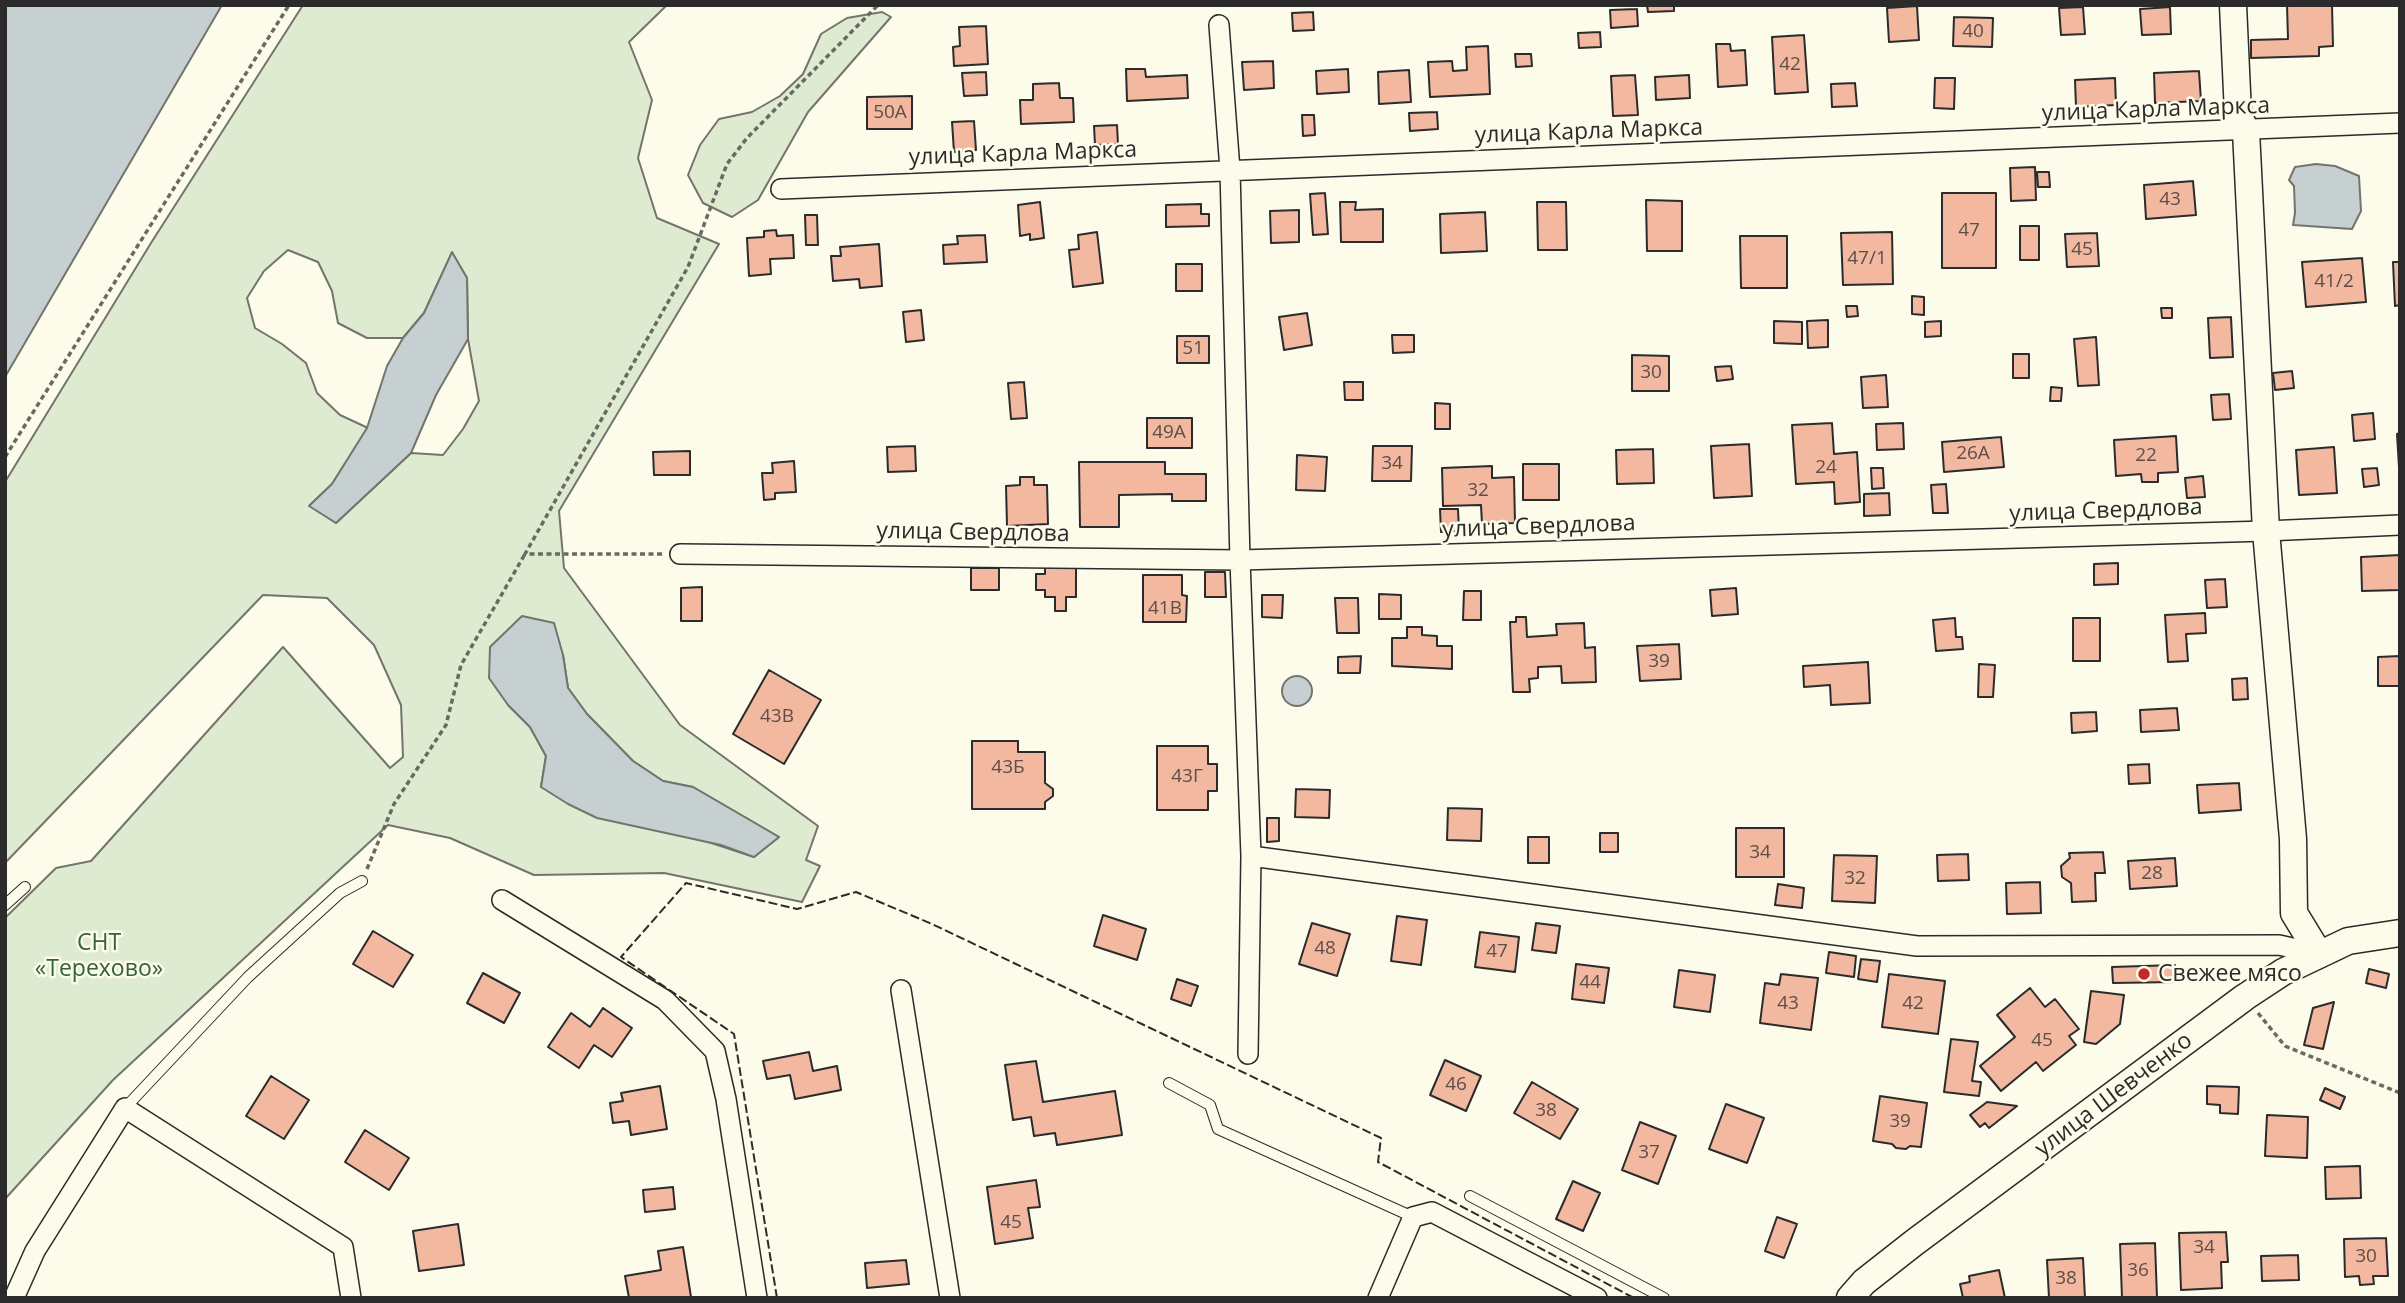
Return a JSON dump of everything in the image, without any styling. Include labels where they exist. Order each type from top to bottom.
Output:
[{"type":"street","points":[[2233,5],[2238,114],[2246,131],[2266,531],[2293,839],[2294,913],[2319,954]]},
{"type":"street","points":[[1219,25],[1230,170],[1251,856],[1248,1054]]},
{"type":"street","name":"улица Карла Маркса","points":[[781,189],[2400,123]]},
{"type":"street","name":"улица Свердлова","points":[[680,554],[1240,560],[2400,525]]},
{"type":"street","points":[[1251,856],[1917,946],[2279,945],[2319,954]]},
{"type":"street","points":[[502,900],[665,1000],[715,1051],[726,1099],[757,1298]]},
{"type":"street","name":"улица Шевченко","points":[[1850,1298],[1864,1282],[1915,1242],[2245,997],[2283,972],[2348,942],[2400,933]]},
{"type":"street","points":[[901,990],[950,1298]]},
{"type":"street","points":[[14,1298],[35,1251],[125,1108],[343,1247],[351,1298]]},
{"type":"street","points":[[1378,1298],[1413,1217],[1432,1212],[1597,1298]]},
{"type":"lane","points":[[125,1108],[248,977],[340,893],[362,881]]},
{"type":"lane","points":[[5,905],[25,887]]},
{"type":"lane","points":[[1169,1083],[1210,1105],[1218,1129],[1413,1217]]},
{"type":"lane","points":[[1470,1196],[1664,1298]]},
{"type":"path","points":[[5,457],[289,5]]},
{"type":"path","points":[[362,881],[394,804],[446,724],[461,664],[688,267],[727,164],[747,138],[878,5]]},
{"type":"path","points":[[525,554],[680,554]]},
{"type":"path","points":[[2245,997],[2285,1046],[2400,1093]]},
{"type":"green space","name":"СНТ «Терехово»","points":[[303,5],[667,5],[629,42],[652,100],[638,158],[657,218],[719,244],[559,511],[564,568],[680,725],[818,826],[806,860],[820,866],[802,902],[664,873],[534,875],[450,838],[388,825],[113,1080],[5,1199],[5,918],[56,868],[91,861],[283,647],[390,768],[403,757],[401,705],[374,645],[327,598],[263,595],[5,863],[5,482],[151,243]],"holes":[[[288,250],[318,262],[332,291],[338,323],[367,338],[403,338],[424,313],[452,253],[467,278],[468,339],[479,401],[463,429],[443,455],[411,453],[336,523],[310,505],[332,484],[368,428],[340,415],[317,393],[306,363],[255,328],[247,298],[264,271]],[[563,655],[568,688],[587,714],[633,761],[663,781],[693,787],[779,837],[754,857],[541,787],[546,756],[530,727],[508,705]]]},
{"type":"green space","points":[[882,12],[891,17],[808,112],[758,200],[732,217],[703,203],[688,175],[700,145],[719,119],[752,112],[780,96],[803,74],[821,34],[847,18]]},
{"type":"shaded area","points":[[5,5],[222,5],[5,377]]},
{"type":"shaded area","points":[[2316,164],[2335,166],[2359,176],[2361,211],[2352,229],[2293,225],[2294,186],[2289,180],[2295,167]]},
{"type":"shaded area","points":[[452,252],[467,278],[468,339],[436,395],[411,453],[336,523],[309,506],[332,484],[367,428],[387,366],[403,338],[424,313]]},
{"type":"shaded area","points":[[522,616],[554,623],[568,688],[587,714],[633,761],[663,781],[693,787],[779,837],[754,857],[721,845],[597,818],[541,787],[546,756],[530,727],[508,705],[489,678],[490,647]]},
{"type":"shaded area","points":[[1297,676],[1303,677],[1311,685],[1311,697],[1303,705],[1297,706],[1291,705],[1283,697],[1282,691],[1283,685],[1291,677]]},
{"type":"building","points":[[1647,5],[1674,5],[1674,11],[1648,12]]},
{"type":"building","points":[[2287,5],[2332,5],[2333,46],[2319,47],[2319,56],[2251,58],[2251,40],[2288,39]]},
{"type":"building","points":[[1917,6],[1919,40],[1889,42],[1887,8]]},
{"type":"building","points":[[2083,7],[2085,34],[2061,35],[2059,8]]},
{"type":"building","points":[[2170,7],[2171,34],[2142,35],[2140,9]]},
{"type":"building","points":[[1637,9],[1638,26],[1611,28],[1610,10]]},
{"type":"building","points":[[1313,12],[1314,30],[1293,31],[1292,13]]},
{"type":"building","points":[[1954,17],[1993,18],[1992,47],[1953,46]]},
{"type":"building","points":[[986,26],[988,64],[954,66],[953,47],[960,46],[959,27]]},
{"type":"building","points":[[1600,32],[1601,47],[1579,48],[1578,33]]},
{"type":"building","points":[[1804,35],[1808,92],[1775,94],[1772,37]]},
{"type":"building","points":[[1716,44],[1730,44],[1731,51],[1745,50],[1747,85],[1718,87]]},
{"type":"building","points":[[1488,46],[1490,94],[1430,97],[1428,62],[1452,61],[1453,71],[1467,70],[1466,47]]},
{"type":"building","points":[[1515,54],[1531,54],[1532,66],[1516,67]]},
{"type":"building","points":[[1273,61],[1274,88],[1244,90],[1242,62]]},
{"type":"building","points":[[1126,69],[1145,69],[1146,77],[1187,75],[1188,98],[1127,101]]},
{"type":"building","points":[[1348,69],[1349,92],[1317,94],[1316,71]]},
{"type":"building","points":[[1409,70],[1411,102],[1379,104],[1378,72]]},
{"type":"building","points":[[2199,71],[2201,101],[2155,103],[2154,73]]},
{"type":"building","points":[[986,72],[987,95],[964,96],[962,73]]},
{"type":"building","points":[[1635,75],[1638,115],[1613,116],[1611,76]]},
{"type":"building","points":[[1689,75],[1690,98],[1656,100],[1655,77]]},
{"type":"building","points":[[1935,78],[1955,78],[1954,109],[1934,108]]},
{"type":"building","points":[[2115,78],[2116,105],[2076,107],[2075,80]]},
{"type":"building","points":[[1059,83],[1060,98],[1073,98],[1074,122],[1021,124],[1020,100],[1033,100],[1033,84]]},
{"type":"building","points":[[1855,83],[1857,106],[1832,107],[1831,84]]},
{"type":"building","points":[[912,96],[912,129],[867,129],[867,97]]},
{"type":"building","points":[[1437,112],[1438,129],[1410,131],[1409,113]]},
{"type":"building","points":[[1302,115],[1314,115],[1315,135],[1303,136]]},
{"type":"building","points":[[974,121],[976,150],[954,152],[952,122]]},
{"type":"building","points":[[1117,125],[1118,144],[1095,145],[1094,126]]},
{"type":"building","points":[[2035,167],[2036,200],[2011,201],[2010,168]]},
{"type":"building","points":[[2037,172],[2049,172],[2050,187],[2038,187]]},
{"type":"building","points":[[2193,181],[2196,215],[2146,219],[2144,185]]},
{"type":"building","points":[[1325,193],[1328,234],[1313,235],[1310,194]]},
{"type":"building","points":[[1942,193],[1996,193],[1996,268],[1942,268]]},
{"type":"building","points":[[1646,200],[1682,201],[1682,251],[1647,251]]},
{"type":"building","points":[[1040,202],[1044,238],[1030,240],[1030,234],[1020,236],[1018,205]]},
{"type":"building","points":[[1340,202],[1356,202],[1355,210],[1383,209],[1383,242],[1341,242]]},
{"type":"building","points":[[1537,202],[1566,202],[1567,250],[1538,250]]},
{"type":"building","points":[[1201,204],[1201,214],[1209,214],[1209,226],[1166,227],[1166,205]]},
{"type":"building","points":[[1299,210],[1299,242],[1271,243],[1270,211]]},
{"type":"building","points":[[1485,212],[1487,251],[1441,253],[1440,214]]},
{"type":"building","points":[[805,215],[817,215],[818,245],[806,245]]},
{"type":"building","points":[[2020,226],[2039,226],[2039,260],[2020,260]]},
{"type":"building","points":[[776,230],[777,236],[793,235],[794,258],[770,259],[771,274],[749,276],[747,238],[764,237],[764,231]]},
{"type":"building","points":[[1097,232],[1103,283],[1073,287],[1069,250],[1079,249],[1078,235]]},
{"type":"building","points":[[1892,232],[1893,284],[1843,285],[1841,233]]},
{"type":"building","points":[[2097,233],[2099,266],[2067,267],[2065,234]]},
{"type":"building","points":[[985,235],[987,262],[944,264],[943,245],[958,244],[957,236]]},
{"type":"building","points":[[1740,236],[1787,236],[1787,288],[1741,288]]},
{"type":"building","points":[[879,244],[882,286],[860,288],[859,279],[833,281],[831,256],[841,256],[840,247]]},
{"type":"building","points":[[2362,258],[2366,302],[2306,307],[2302,262]]},
{"type":"building","points":[[2393,262],[2400,262],[2400,305],[2395,306]]},
{"type":"building","points":[[1176,264],[1202,264],[1202,291],[1176,291]]},
{"type":"building","points":[[1912,296],[1924,297],[1924,315],[1912,314]]},
{"type":"building","points":[[1846,306],[1857,306],[1858,316],[1847,317]]},
{"type":"building","points":[[2161,308],[2172,308],[2172,318],[2162,318]]},
{"type":"building","points":[[921,310],[924,340],[906,342],[903,312]]},
{"type":"building","points":[[1307,313],[1312,345],[1284,350],[1279,317]]},
{"type":"building","points":[[2231,317],[2233,357],[2210,358],[2208,318]]},
{"type":"building","points":[[1828,320],[1828,347],[1808,348],[1807,321]]},
{"type":"building","points":[[1774,321],[1802,322],[1802,344],[1774,343]]},
{"type":"building","points":[[1941,321],[1941,336],[1925,337],[1925,322]]},
{"type":"building","points":[[1392,335],[1414,335],[1414,352],[1393,353]]},
{"type":"building","points":[[1177,336],[1209,336],[1209,363],[1177,363]]},
{"type":"building","points":[[2096,337],[2099,385],[2078,386],[2074,339]]},
{"type":"building","points":[[2013,354],[2029,354],[2029,378],[2013,378]]},
{"type":"building","points":[[1632,355],[1669,356],[1669,391],[1632,391]]},
{"type":"building","points":[[1731,366],[1733,379],[1717,381],[1715,367]]},
{"type":"building","points":[[2292,371],[2294,388],[2275,390],[2273,373]]},
{"type":"building","points":[[1886,375],[1888,407],[1863,408],[1861,377]]},
{"type":"building","points":[[1024,382],[1027,418],[1011,419],[1008,383]]},
{"type":"building","points":[[1344,382],[1363,382],[1363,400],[1345,400]]},
{"type":"building","points":[[2051,387],[2062,388],[2061,401],[2050,401]]},
{"type":"building","points":[[2229,394],[2231,419],[2213,420],[2211,395]]},
{"type":"building","points":[[1435,403],[1450,404],[1450,429],[1435,429]]},
{"type":"building","points":[[2373,413],[2375,439],[2354,441],[2352,415]]},
{"type":"building","points":[[1147,418],[1192,418],[1192,448],[1147,448]]},
{"type":"building","points":[[1832,423],[1834,454],[1857,452],[1860,502],[1835,504],[1834,482],[1796,484],[1792,425]]},
{"type":"building","points":[[1903,423],[1904,449],[1877,450],[1876,424]]},
{"type":"building","points":[[2400,433],[2400,484],[2397,434]]},
{"type":"building","points":[[2176,436],[2178,472],[2158,473],[2158,482],[2142,482],[2141,474],[2116,476],[2114,440]]},
{"type":"building","points":[[2001,437],[2004,467],[1944,472],[1942,442]]},
{"type":"building","points":[[1749,444],[1752,496],[1714,498],[1711,446]]},
{"type":"building","points":[[915,446],[916,471],[888,472],[887,447]]},
{"type":"building","points":[[1373,446],[1412,446],[1411,481],[1372,481]]},
{"type":"building","points":[[2334,447],[2337,493],[2299,495],[2296,450]]},
{"type":"building","points":[[1653,449],[1654,483],[1617,484],[1616,450]]},
{"type":"building","points":[[690,451],[690,475],[654,475],[653,452]]},
{"type":"building","points":[[1297,455],[1327,457],[1325,491],[1296,490]]},
{"type":"building","points":[[794,461],[796,492],[775,493],[775,499],[764,500],[762,473],[773,473],[772,463]]},
{"type":"building","points":[[1079,462],[1165,462],[1165,474],[1206,474],[1206,501],[1172,501],[1172,494],[1119,495],[1119,527],[1080,527]]},
{"type":"building","points":[[1523,464],[1559,464],[1559,500],[1523,500]]},
{"type":"building","points":[[1492,466],[1492,478],[1514,477],[1515,523],[1482,524],[1481,505],[1443,506],[1442,468]]},
{"type":"building","points":[[1871,468],[1883,468],[1884,488],[1872,489]]},
{"type":"building","points":[[2377,468],[2379,485],[2364,487],[2362,469]]},
{"type":"building","points":[[2203,476],[2205,497],[2187,498],[2185,478]]},
{"type":"building","points":[[1020,477],[1034,477],[1034,485],[1047,485],[1048,524],[1007,526],[1006,486],[1020,485]]},
{"type":"building","points":[[1946,484],[1948,513],[1933,513],[1931,485]]},
{"type":"building","points":[[1889,493],[1890,515],[1864,516],[1864,494]]},
{"type":"building","points":[[1440,509],[1458,509],[1459,531],[1441,532]]},
{"type":"building","points":[[2400,555],[2400,590],[2362,591],[2361,557]]},
{"type":"building","points":[[2118,563],[2118,584],[2094,585],[2094,564]]},
{"type":"building","points":[[1045,567],[1076,567],[1076,597],[1066,597],[1066,611],[1055,611],[1055,597],[1045,597],[1045,590],[1036,590],[1036,574],[1045,574]]},
{"type":"building","points":[[971,568],[999,568],[999,590],[971,590]]},
{"type":"building","points":[[1205,572],[1225,572],[1226,597],[1205,597]]},
{"type":"building","points":[[1143,575],[1182,575],[1182,595],[1187,596],[1186,622],[1143,622]]},
{"type":"building","points":[[2225,579],[2227,607],[2207,608],[2205,580]]},
{"type":"building","points":[[702,587],[702,621],[681,621],[681,588]]},
{"type":"building","points":[[1736,588],[1738,614],[1712,616],[1710,590]]},
{"type":"building","points":[[1464,591],[1481,591],[1481,620],[1463,620]]},
{"type":"building","points":[[1379,594],[1401,595],[1401,619],[1379,619]]},
{"type":"building","points":[[1262,595],[1283,595],[1282,618],[1262,617]]},
{"type":"building","points":[[1335,598],[1358,598],[1359,633],[1337,633]]},
{"type":"building","points":[[2205,613],[2206,633],[2186,634],[2188,661],[2168,662],[2165,615]]},
{"type":"building","points":[[1516,617],[1526,617],[1527,637],[1557,635],[1556,624],[1584,623],[1585,648],[1595,647],[1596,682],[1562,683],[1561,666],[1538,667],[1538,678],[1529,679],[1530,692],[1513,692],[1510,622],[1516,622]]},
{"type":"building","points":[[1955,618],[1956,637],[1962,637],[1963,649],[1936,651],[1933,620]]},
{"type":"building","points":[[2073,618],[2100,618],[2100,661],[2073,661]]},
{"type":"building","points":[[1407,627],[1422,627],[1422,635],[1437,636],[1437,646],[1452,646],[1452,669],[1392,666],[1392,638],[1407,638]]},
{"type":"building","points":[[1679,644],[1681,679],[1640,681],[1637,646]]},
{"type":"building","points":[[1361,656],[1360,673],[1338,673],[1338,657]]},
{"type":"building","points":[[2400,656],[2400,686],[2378,686],[2378,657]]},
{"type":"building","points":[[1868,662],[1870,703],[1831,705],[1830,685],[1804,687],[1803,666]]},
{"type":"building","points":[[1979,664],[1995,665],[1993,697],[1978,697]]},
{"type":"building","points":[[769,670],[821,700],[784,764],[733,734]]},
{"type":"building","points":[[2247,678],[2248,699],[2233,700],[2232,679]]},
{"type":"building","points":[[2177,708],[2179,730],[2141,732],[2140,710]]},
{"type":"building","points":[[2096,712],[2097,731],[2072,733],[2071,713]]},
{"type":"building","points":[[972,741],[1018,741],[1018,752],[1045,752],[1045,783],[1053,789],[1053,796],[1045,802],[1045,809],[972,809]]},
{"type":"building","points":[[1157,746],[1208,746],[1208,764],[1217,764],[1217,791],[1208,791],[1208,810],[1157,810]]},
{"type":"building","points":[[2149,764],[2150,783],[2129,784],[2128,765]]},
{"type":"building","points":[[2239,783],[2241,810],[2199,813],[2197,785]]},
{"type":"building","points":[[1296,789],[1330,790],[1329,818],[1295,817]]},
{"type":"building","points":[[1448,808],[1482,809],[1481,841],[1447,840]]},
{"type":"building","points":[[1267,818],[1279,818],[1279,841],[1267,842]]},
{"type":"building","points":[[1736,828],[1784,828],[1784,877],[1736,877]]},
{"type":"building","points":[[1600,833],[1618,833],[1618,852],[1600,852]]},
{"type":"building","points":[[1528,837],[1549,837],[1549,863],[1528,863]]},
{"type":"building","points":[[2103,852],[2105,873],[2095,873],[2096,901],[2072,902],[2071,883],[2062,877],[2061,866],[2070,858],[2069,853]]},
{"type":"building","points":[[1968,854],[1969,880],[1938,881],[1937,855]]},
{"type":"building","points":[[1834,855],[1877,856],[1875,903],[1832,901]]},
{"type":"building","points":[[2175,858],[2177,886],[2130,889],[2128,861]]},
{"type":"building","points":[[2040,882],[2041,913],[2007,914],[2006,883]]},
{"type":"building","points":[[1778,884],[1804,888],[1802,908],[1775,905]]},
{"type":"building","points":[[1103,915],[1146,929],[1137,960],[1094,946]]},
{"type":"building","points":[[1397,916],[1427,920],[1421,965],[1391,961]]},
{"type":"building","points":[[1312,923],[1350,934],[1337,976],[1299,964]]},
{"type":"building","points":[[1536,923],[1560,926],[1556,953],[1532,950]]},
{"type":"building","points":[[373,931],[413,955],[393,987],[353,964]]},
{"type":"building","points":[[1480,932],[1519,937],[1515,972],[1475,967]]},
{"type":"building","points":[[1829,952],[1856,956],[1854,977],[1826,973]]},
{"type":"building","points":[[1861,959],[1880,961],[1877,982],[1858,979]]},
{"type":"building","points":[[1576,964],[1609,968],[1604,1003],[1572,999]]},
{"type":"building","name":"Свежее мясо","points":[[2175,965],[2176,982],[2113,983],[2112,967]]},
{"type":"building","points":[[2369,969],[2389,974],[2386,988],[2366,983]]},
{"type":"building","points":[[1679,970],[1715,975],[1710,1012],[1674,1007]]},
{"type":"building","points":[[483,973],[520,993],[504,1023],[467,1003]]},
{"type":"building","points":[[1781,974],[1818,978],[1811,1030],[1760,1023],[1765,983],[1779,985]]},
{"type":"building","points":[[1889,974],[1945,981],[1938,1034],[1882,1027]]},
{"type":"building","points":[[1177,979],[1198,986],[1191,1006],[1171,999]]},
{"type":"building","points":[[2030,988],[2045,1007],[2055,999],[2079,1029],[2069,1036],[2076,1045],[2043,1071],[2036,1062],[2001,1091],[1980,1066],[2015,1037],[1997,1015]]},
{"type":"building","points":[[2091,991],[2124,995],[2120,1024],[2096,1044],[2084,1042]]},
{"type":"building","points":[[2334,1002],[2323,1049],[2304,1045],[2313,1008]]},
{"type":"building","points":[[603,1008],[632,1028],[612,1057],[594,1045],[579,1068],[548,1047],[571,1013],[590,1027]]},
{"type":"building","points":[[1951,1039],[1978,1042],[1972,1081],[1981,1082],[1979,1096],[1944,1092]]},
{"type":"building","points":[[809,1052],[813,1071],[837,1066],[841,1090],[795,1099],[790,1075],[767,1079],[763,1061]]},
{"type":"building","points":[[1445,1060],[1481,1076],[1466,1111],[1430,1095]]},
{"type":"building","points":[[1036,1061],[1043,1102],[1115,1091],[1122,1135],[1057,1145],[1055,1133],[1034,1136],[1031,1117],[1013,1120],[1005,1065]]},
{"type":"building","points":[[271,1076],[309,1100],[284,1139],[246,1116]]},
{"type":"building","points":[[1532,1082],[1578,1109],[1560,1139],[1514,1113]]},
{"type":"building","points":[[660,1086],[667,1129],[631,1135],[629,1121],[613,1123],[610,1103],[623,1101],[621,1093]]},
{"type":"building","points":[[2207,1086],[2239,1087],[2238,1114],[2220,1113],[2220,1105],[2207,1104]]},
{"type":"building","points":[[2325,1088],[2345,1097],[2340,1109],[2320,1100]]},
{"type":"building","points":[[1880,1096],[1927,1103],[1921,1147],[1896,1148],[1892,1144],[1873,1141]]},
{"type":"building","points":[[1987,1102],[2017,1106],[1989,1128],[1985,1123],[1980,1127],[1970,1115]]},
{"type":"building","points":[[1726,1104],[1764,1118],[1747,1163],[1709,1149]]},
{"type":"building","points":[[2267,1115],[2308,1117],[2307,1158],[2265,1156]]},
{"type":"building","points":[[1640,1122],[1676,1136],[1658,1184],[1622,1170]]},
{"type":"building","points":[[365,1130],[409,1158],[389,1190],[345,1162]]},
{"type":"building","points":[[2360,1166],[2361,1198],[2326,1199],[2325,1167]]},
{"type":"building","points":[[1036,1180],[1040,1207],[1028,1208],[1033,1238],[995,1244],[987,1187]]},
{"type":"building","points":[[1573,1181],[1600,1193],[1583,1231],[1556,1219]]},
{"type":"building","points":[[673,1187],[675,1209],[645,1212],[643,1190]]},
{"type":"building","points":[[1777,1217],[1797,1224],[1784,1258],[1765,1251]]},
{"type":"building","points":[[458,1224],[464,1265],[419,1271],[413,1231]]},
{"type":"building","points":[[2226,1232],[2228,1262],[2221,1262],[2222,1288],[2181,1290],[2179,1233]]},
{"type":"building","points":[[2386,1238],[2388,1276],[2373,1276],[2374,1284],[2360,1285],[2359,1276],[2345,1277],[2344,1239]]},
{"type":"building","points":[[2155,1243],[2157,1298],[2122,1298],[2120,1244]]},
{"type":"building","points":[[683,1247],[691,1297],[629,1298],[625,1276],[661,1270],[658,1251]]},
{"type":"building","points":[[2298,1255],[2299,1280],[2262,1281],[2261,1256]]},
{"type":"building","points":[[2083,1258],[2085,1298],[2049,1298],[2047,1260]]},
{"type":"building","points":[[906,1260],[909,1284],[867,1288],[865,1263]]},
{"type":"building","points":[[1999,1270],[2005,1298],[1963,1298],[1960,1284],[1970,1282],[1969,1276]]},
{"type":"fence","points":[[777,1298],[734,1034],[621,957],[686,883],[797,909],[856,892],[932,924],[1381,1138],[1378,1162],[1634,1298]]},
{"type":"place","name":"Свежее мясо","points":[[2144,974]]}]
